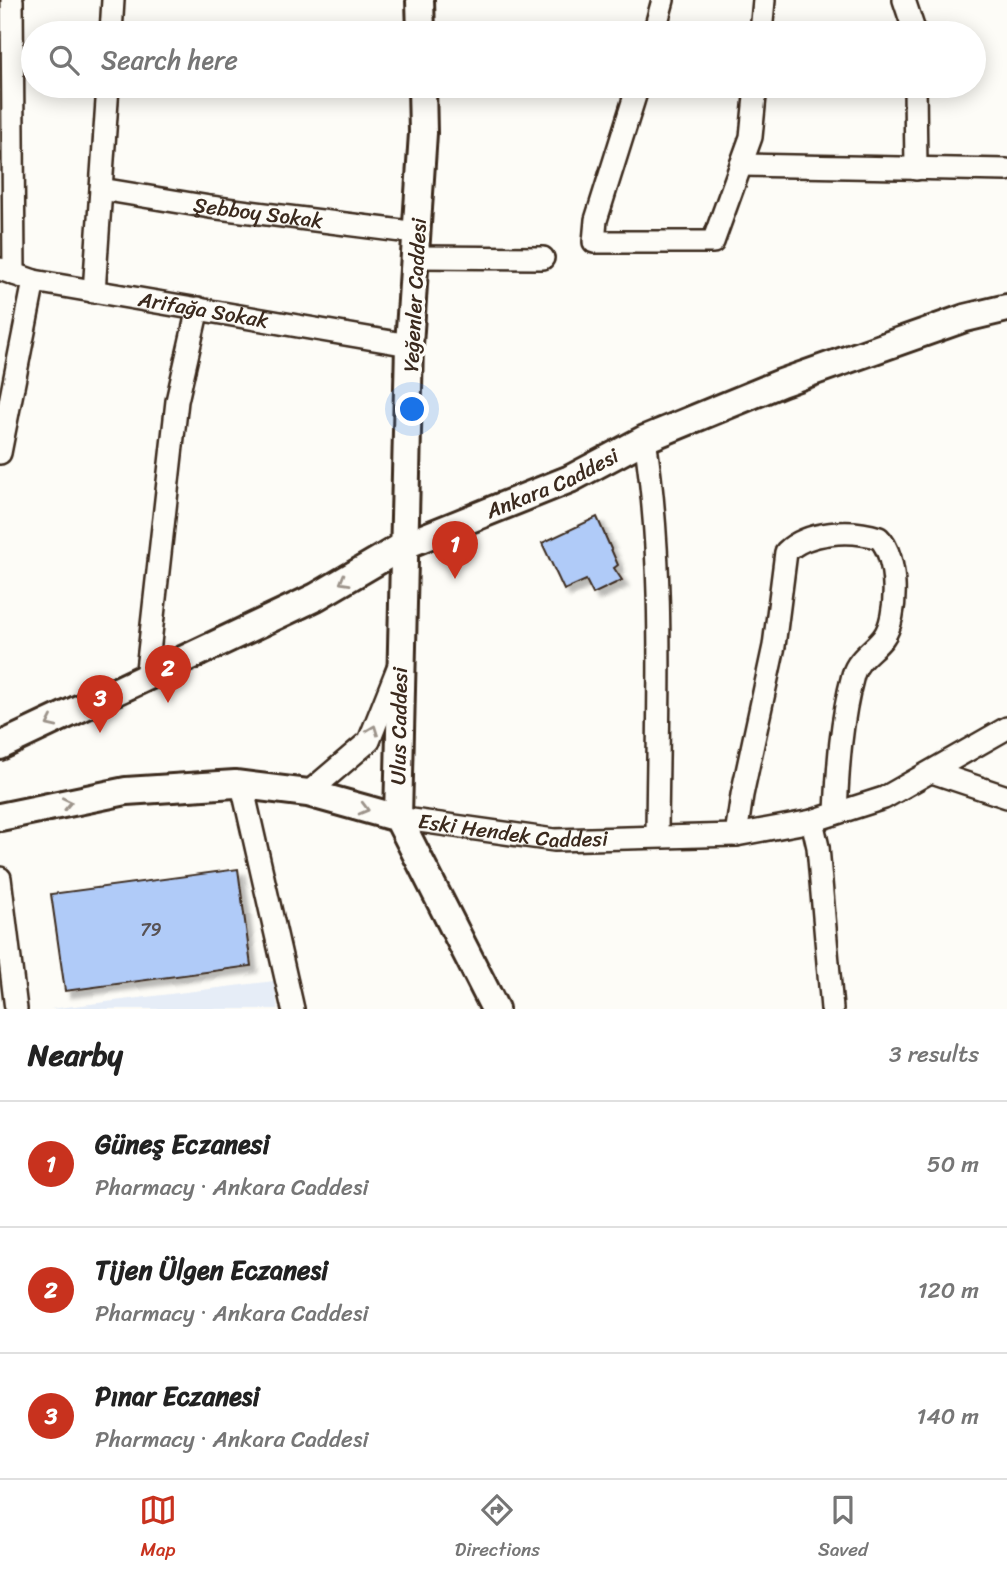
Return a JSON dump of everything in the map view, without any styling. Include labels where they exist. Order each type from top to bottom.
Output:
[{"type":"street","points":[[0,453],[16,274],[12,0]]},
{"type":"street","points":[[112,21],[113,0]]},
{"type":"street","points":[[420,0],[421,21]]},
{"type":"street","points":[[657,21],[663,0]]},
{"type":"street","points":[[762,21],[764,0]]},
{"type":"street","points":[[904,0],[911,21]]},
{"type":"street","points":[[94,292],[107,98]]},
{"type":"street","name":"Yeğenler Caddesi","points":[[403,546],[411,382],[409,345],[417,245],[422,98]]},
{"type":"street","points":[[634,98],[596,220],[594,242],[713,242],[751,137],[755,98]]},
{"type":"street","points":[[915,98],[916,169]]},
{"type":"street","points":[[741,165],[1007,170]]},
{"type":"street","name":"Şebboy Sokak","points":[[101,188],[417,245],[543,258]]},
{"type":"street","name":"Arifağa Sokak","points":[[16,274],[94,292],[409,345]]},
{"type":"street","points":[[146,679],[177,401],[198,308]]},
{"type":"street","name":"Ankara Caddesi","points":[[0,746],[316,597],[403,546],[570,479],[645,439],[781,383],[965,318],[1007,308]]},
{"type":"street","points":[[645,439],[654,497],[659,590],[657,836]]},
{"type":"street","points":[[736,835],[774,646],[786,552],[807,538],[847,533],[879,538],[890,551],[894,567],[891,621],[884,638],[856,667],[849,693],[839,753],[836,813]]},
{"type":"street","name":"Ulus Caddesi","points":[[403,546],[398,818],[495,1009]]},
{"type":"street","points":[[308,793],[369,741],[399,664]]},
{"type":"street","name":"Eski Hendek Caddesi","points":[[0,817],[126,790],[242,785],[308,793],[398,818],[554,841],[736,835],[812,821],[884,799],[1007,728]]},
{"type":"street","points":[[932,772],[1007,797]]},
{"type":"street","points":[[242,785],[293,1009]]},
{"type":"street","points":[[812,821],[818,847],[832,1009]]},
{"type":"street","points":[[0,878],[16,1009]]},
{"type":"shaded area","points":[[274,981],[278,1009],[50,1009]]},
{"type":"building","points":[[597,517],[618,565],[614,568],[622,580],[593,594],[586,580],[564,590],[542,543]]},
{"type":"building","points":[[238,869],[251,966],[65,991],[51,894]]},
{"type":"place","name":"Güneş Eczanesi","points":[[455,579]]},
{"type":"place","name":"Tijen Ülgen Eczanesi","points":[[168,703]]},
{"type":"place","name":"Pınar Eczanesi","points":[[100,733]]}]
